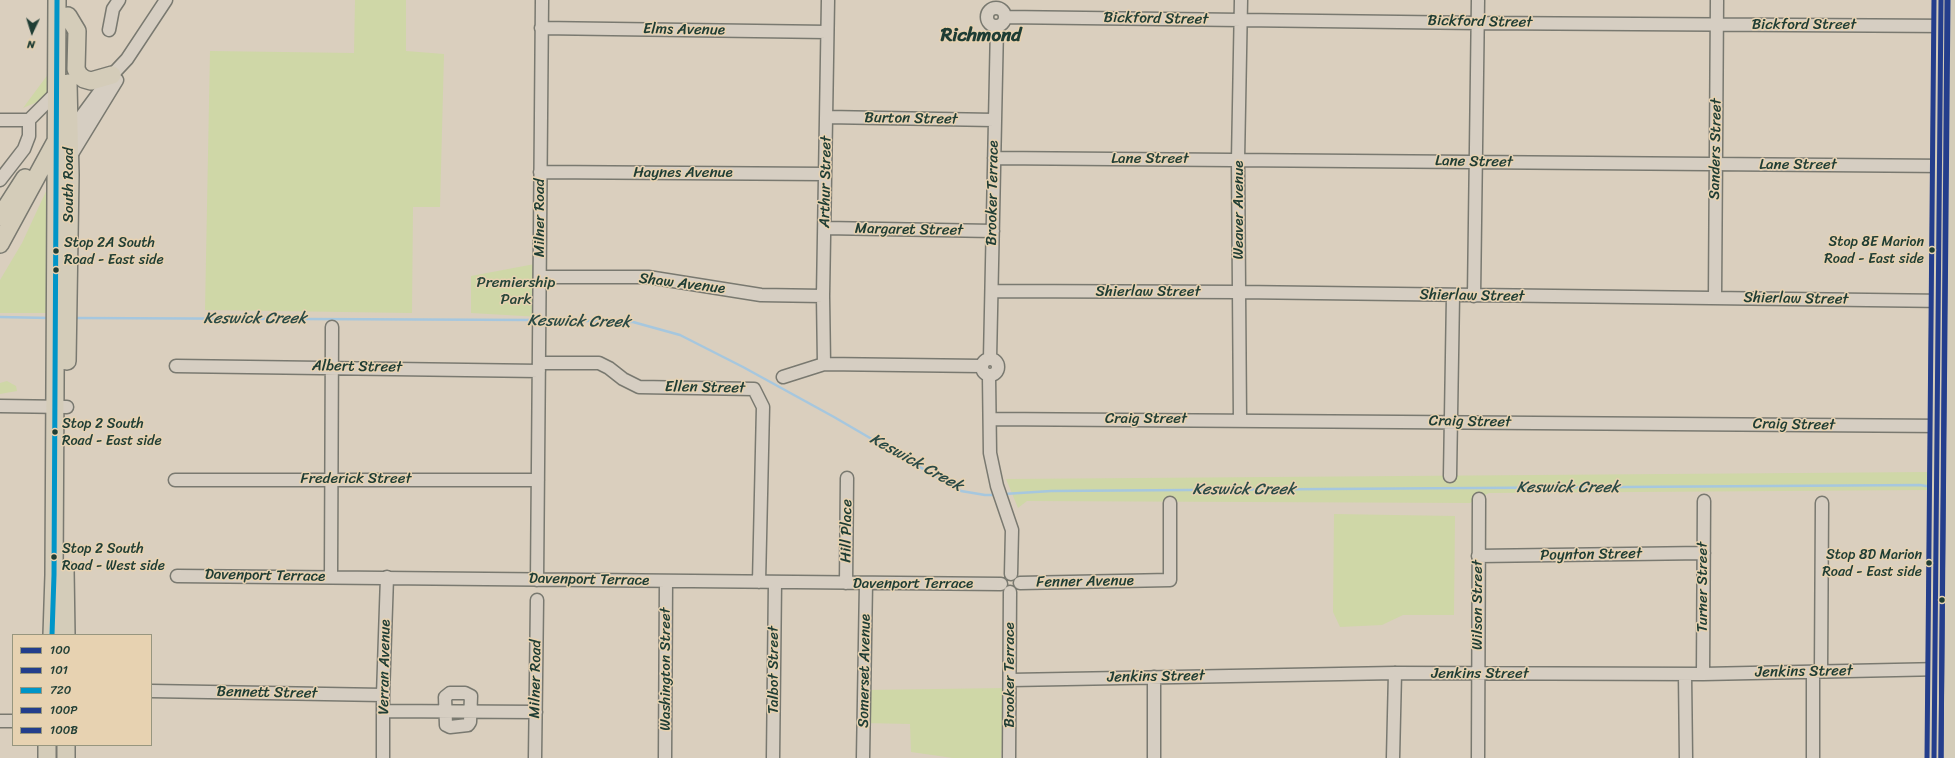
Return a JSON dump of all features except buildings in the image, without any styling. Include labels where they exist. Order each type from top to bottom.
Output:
[{"type":"highway","name":"South Road","points":[[57,0],[56,93],[62,112]]},
{"type":"highway","name":"South Road","points":[[52,634],[61,407],[62,112],[68,8]]},
{"type":"highway","points":[[68,8],[77,31],[76,68],[79,75],[92,81],[112,75]]},
{"type":"highway","points":[[0,216],[33,166],[62,112]]},
{"type":"highway","points":[[0,244],[63,151]]},
{"type":"highway","name":"South Road","points":[[61,407],[66,634]]},
{"type":"highway","points":[[47,746],[47,758]]},
{"type":"highway","points":[[66,746],[66,758]]},
{"type":"main road","points":[[1934,758],[1942,669],[1946,652],[1943,499],[1948,316],[1945,301],[1949,194],[1947,166],[1950,78],[1948,26],[1941,0]]},
{"type":"main road","points":[[1948,26],[1954,0]]},
{"type":"main road","points":[[1942,669],[1948,758]]},
{"type":"street","points":[[109,30],[113,10],[119,0]]},
{"type":"street","points":[[63,151],[113,86],[127,59],[166,0]]},
{"type":"street","name":"Milner Road","points":[[537,580],[542,0]]},
{"type":"street","name":"Arthur Street","points":[[824,364],[823,296],[828,0]]},
{"type":"street","name":"Weaver Avenue","points":[[1240,420],[1238,160],[1241,0]]},
{"type":"street","points":[[1474,296],[1478,0]]},
{"type":"street","name":"Sanders Street","points":[[1715,298],[1717,0]]},
{"type":"street","points":[[996,4],[1004,12],[1005,17],[1001,24],[997,26],[989,22],[987,17],[988,13],[996,4]]},
{"type":"street","name":"Bickford Street","points":[[1005,17],[1478,23],[1948,26]]},
{"type":"street","name":"Brooker Terrace","points":[[986,363],[992,291],[994,120],[997,26]]},
{"type":"street","name":"Elms Avenue","points":[[541,28],[827,32]]},
{"type":"street","points":[[63,151],[78,121],[112,75],[127,59]]},
{"type":"street","points":[[0,180],[24,149],[29,136],[29,120],[56,93]]},
{"type":"street","name":"Burton Street","points":[[827,117],[994,120]]},
{"type":"street","points":[[0,120],[29,120]]},
{"type":"street","name":"Lane Street","points":[[994,158],[1947,166]]},
{"type":"street","name":"Haynes Avenue","points":[[540,172],[825,174]]},
{"type":"street","name":"Margaret Street","points":[[825,228],[993,232]]},
{"type":"street","name":"Shaw Avenue","points":[[540,277],[648,277],[761,295],[823,296]]},
{"type":"street","name":"Shierlaw Street","points":[[992,291],[1239,292],[1453,296],[1945,301]]},
{"type":"street","points":[[1450,476],[1453,296]]},
{"type":"street","points":[[331,577],[332,327]]},
{"type":"street","name":"Ellen Street","points":[[539,367],[599,363],[609,368],[630,384],[639,387],[754,389],[763,407],[759,582]]},
{"type":"street","points":[[783,377],[824,364],[986,363],[982,371],[989,376],[990,453],[997,486],[1012,530],[1012,574]]},
{"type":"street","name":"Albert Street","points":[[176,366],[539,367]]},
{"type":"street","points":[[0,406],[61,407]]},
{"type":"street","name":"Craig Street","points":[[990,419],[1452,422],[1946,431]]},
{"type":"street","name":"Hill Place","points":[[846,583],[847,478]]},
{"type":"street","name":"Frederick Street","points":[[174,480],[538,480]]},
{"type":"street","name":"Wilson Street","points":[[1478,758],[1479,499]]},
{"type":"street","name":"Turner Street","points":[[1703,674],[1704,501]]},
{"type":"street","name":"Fenner Avenue","points":[[1020,583],[1170,580],[1170,503]]},
{"type":"street","points":[[1813,758],[1822,503]]},
{"type":"street","name":"Poynton Street","points":[[1478,556],[1704,553]]},
{"type":"street","points":[[1012,574],[1019,578],[1020,583],[1017,590],[1010,592],[1004,590],[1001,584],[1004,576],[1012,574]]},
{"type":"street","name":"Davenport Terrace","points":[[177,576],[1001,584]]},
{"type":"street","name":"Verran Avenue","points":[[383,758],[383,695],[387,577]]},
{"type":"street","name":"Washington Street","points":[[665,758],[666,581]]},
{"type":"street","name":"Talbot Street","points":[[773,758],[775,582]]},
{"type":"street","name":"Somerset Avenue","points":[[863,758],[866,583]]},
{"type":"street","name":"Brooker Terrace","points":[[1010,592],[1010,758]]},
{"type":"street","name":"Milner Road","points":[[535,758],[537,600]]},
{"type":"street","name":"Jenkins Street","points":[[1011,680],[1395,673],[1703,674],[1942,669]]},
{"type":"street","points":[[1394,758],[1395,673]]},
{"type":"street","points":[[1685,674],[1686,758]]},
{"type":"street","points":[[1154,677],[1154,758]]},
{"type":"street","name":"Bennett Street","points":[[152,690],[383,695]]},
{"type":"street","points":[[445,711],[445,697],[447,694],[465,693],[470,696],[471,712]]},
{"type":"street","points":[[384,711],[536,712]]},
{"type":"street","points":[[0,721],[12,721]]},
{"type":"green space","points":[[355,0],[406,0],[406,51],[444,54],[440,207],[413,207],[412,313],[205,310],[210,51],[354,53]]},
{"type":"green space","points":[[49,73],[49,88],[47,94],[42,100],[23,108]]},
{"type":"green space","points":[[48,187],[51,313],[0,313],[0,280],[22,243]]},
{"type":"green space","name":"Premiership Park","points":[[540,263],[540,317],[471,313],[471,276]]},
{"type":"green space","points":[[7,381],[16,386],[17,391],[0,394],[0,383]]},
{"type":"green space","points":[[1930,472],[1929,490],[1489,493],[1470,503],[1027,501],[1018,508],[1006,479]]},
{"type":"green space","points":[[1334,514],[1455,516],[1454,615],[1403,615],[1382,625],[1340,627],[1333,612]]},
{"type":"green space","points":[[1006,688],[1001,758],[953,758],[911,752],[910,724],[864,723],[865,690]]},
{"type":"waterway","name":"Keswick Creek","points":[[0,317],[49,318]]},
{"type":"waterway","name":"Keswick Creek","points":[[74,318],[535,320]]},
{"type":"waterway","name":"Keswick Creek","points":[[542,320],[633,322],[680,335],[743,367],[834,417],[961,491],[985,495],[997,495]]},
{"type":"waterway","name":"Keswick Creek","points":[[1004,494],[1051,491],[1920,485],[1932,487]]},
{"type":"transit line","name":"720","points":[[52,634],[54,575],[57,0]]},
{"type":"transit line","name":"100P","points":[[1927,758],[1934,0]]},
{"type":"transit line","name":"100","points":[[1934,758],[1941,0]]},
{"type":"transit line","name":"100B","points":[[1941,758],[1947,0]]},
{"type":"transit line","name":"101","points":[[1941,758],[1948,0]]},
{"type":"place","name":"Stop 8E Marion Road - East side","points":[[1932,250]]},
{"type":"place","name":"Stop 2A South Road - East side","points":[[56,251]]},
{"type":"place","name":"Stop 2 South Road - East side","points":[[55,432]]},
{"type":"place","name":"Stop 2 South Road - West side","points":[[54,557]]},
{"type":"place","name":"Stop 8D Marion Road - East side","points":[[1929,563]]},
{"type":"district","name":"Richmond","points":[[981,36]]}]
